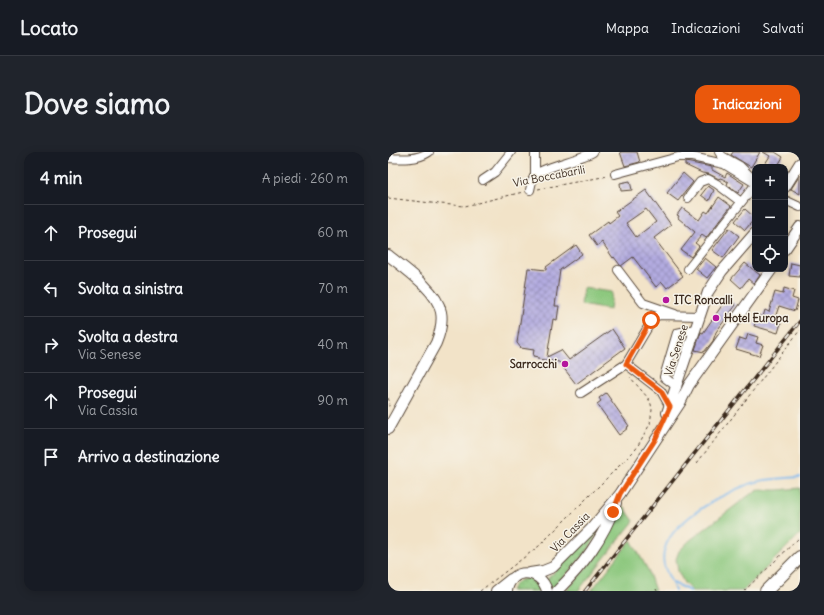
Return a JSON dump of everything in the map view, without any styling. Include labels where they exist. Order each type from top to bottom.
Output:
[{"type":"highway","points":[[766,591],[800,557]]},
{"type":"highway","points":[[775,591],[800,566]]},
{"type":"main road","points":[[788,182],[800,163]]},
{"type":"main road","points":[[788,245],[800,227]]},
{"type":"main road","name":"Via Senese","points":[[655,440],[681,386],[695,329],[706,296],[713,284],[753,236]]},
{"type":"main road","points":[[388,255],[428,289],[436,301],[441,314],[440,331],[436,343],[388,429]]},
{"type":"main road","points":[[655,440],[681,386],[689,385],[770,272]]},
{"type":"main road","name":"Via Cassia","points":[[496,591],[505,582],[519,574],[544,572],[553,567],[585,536],[620,494],[655,440]]},
{"type":"main road","name":"Via Cassia","points":[[557,591],[598,543],[620,494]]},
{"type":"main road","points":[[530,573],[541,579],[545,584],[547,591]]},
{"type":"main road","points":[[507,591],[510,582],[515,577]]},
{"type":"street","points":[[388,158],[413,158],[429,152]]},
{"type":"street","points":[[483,180],[495,172],[511,152]]},
{"type":"street","points":[[530,190],[535,174],[535,152]]},
{"type":"street","points":[[535,174],[584,157],[593,152]]},
{"type":"street","points":[[719,152],[721,155],[742,167],[752,179]]},
{"type":"street","points":[[615,174],[682,157],[702,155],[726,166],[752,181]]},
{"type":"street","points":[[688,198],[700,182],[708,179],[741,202]]},
{"type":"street","points":[[688,269],[752,187]]},
{"type":"street","points":[[788,201],[800,207]]},
{"type":"street","points":[[618,270],[641,301],[647,305],[679,316]]},
{"type":"street","points":[[647,305],[654,317]]},
{"type":"street","points":[[581,393],[624,366],[654,317],[699,316]]},
{"type":"street","points":[[681,386],[664,377],[677,333],[695,329]]},
{"type":"street","points":[[624,366],[661,391],[670,407]]},
{"type":"path","name":"Via Boccabarili","points":[[388,198],[465,206],[530,190],[615,174]]},
{"type":"path","points":[[696,463],[800,330]]},
{"type":"path","points":[[480,591],[539,546],[636,449],[651,420],[652,407],[648,398],[624,366]]},
{"type":"path","points":[[388,398],[390,403],[388,408]]},
{"type":"path","points":[[744,591],[800,537]]},
{"type":"green space","points":[[583,288],[612,292],[610,310],[581,305]]},
{"type":"green space","points":[[800,488],[800,534],[743,591],[692,591],[684,583],[678,571],[676,559],[679,551],[689,541],[748,496],[759,490]]},
{"type":"green space","points":[[624,507],[634,521],[578,591],[566,591],[597,553],[614,521],[617,509]]},
{"type":"green space","points":[[605,517],[589,549],[552,591],[547,579],[580,547]]},
{"type":"green space","points":[[631,540],[648,570],[655,591],[591,591]]},
{"type":"green space","points":[[529,578],[538,583],[542,591],[511,591],[514,585],[518,582]]},
{"type":"building","points":[[620,152],[637,152],[640,162],[625,166]]},
{"type":"building","points":[[733,152],[760,152],[751,167],[731,155]]},
{"type":"building","points":[[763,152],[775,152],[783,157],[779,164],[765,164],[770,156]]},
{"type":"building","points":[[685,162],[712,167],[712,170],[725,177],[727,173],[744,184],[738,193],[727,185],[728,182],[723,179],[702,173],[685,165]]},
{"type":"building","points":[[683,173],[693,182],[678,201],[667,193]]},
{"type":"building","points":[[800,175],[800,194],[791,189]]},
{"type":"building","points":[[630,181],[632,190],[621,191],[620,183]]},
{"type":"building","points":[[708,186],[714,190],[709,201],[701,195]]},
{"type":"building","points":[[646,190],[671,225],[654,238],[683,276],[667,288],[662,282],[656,287],[633,257],[621,266],[614,257],[613,258],[602,242],[597,246],[589,235],[608,221],[609,223],[618,216],[615,212]],"holes":[[[646,209],[656,222],[636,237],[626,223]]]},
{"type":"building","points":[[719,197],[731,206],[706,238],[702,235],[695,243],[699,246],[691,257],[681,250],[695,232],[678,218],[679,216],[677,215],[682,208],[699,220],[705,211],[708,213]]},
{"type":"building","points":[[745,209],[752,215],[752,222],[745,230],[735,221]]},
{"type":"building","points":[[729,228],[739,236],[723,258],[712,250]]},
{"type":"building","points":[[576,245],[582,254],[560,270],[555,306],[559,306],[557,320],[553,319],[547,357],[561,350],[569,360],[612,329],[625,348],[576,384],[559,362],[538,359],[538,357],[533,356],[534,350],[521,348],[517,343],[528,268],[546,270],[546,267]]},
{"type":"building","points":[[705,258],[716,267],[707,278],[696,269]]},
{"type":"building","points":[[745,263],[752,269],[752,272],[756,272],[760,275],[754,284],[748,279],[741,288],[731,279]]},
{"type":"building","points":[[791,263],[800,265],[800,277],[789,276]]},
{"type":"building","points":[[784,288],[794,291],[792,298],[798,300],[795,311],[779,306],[774,321],[781,323],[778,333],[754,326],[758,315],[763,317],[765,310],[769,312],[775,292],[783,294]]},
{"type":"building","points":[[727,298],[736,305],[716,332],[713,341],[704,352],[695,350],[701,332],[703,333]]},
{"type":"building","points":[[748,334],[758,337],[756,343],[763,345],[759,356],[736,349],[740,338],[746,340]]},
{"type":"building","points":[[606,393],[629,426],[619,435],[597,404],[601,401],[599,398]]},
{"type":"waterway","points":[[675,591],[663,560],[665,548],[670,537],[679,526],[705,506],[748,484],[765,480],[800,477]]},
{"type":"waterway","points":[[673,583],[690,591]]},
{"type":"railway","points":[[585,591],[800,321]]},
{"type":"place","name":"ITC Roncalli","points":[[666,300]]},
{"type":"place","name":"Hotel Europa","points":[[716,318]]},
{"type":"place","name":"Sarrocchi","points":[[565,364]]},
{"type":"route","points":[[613,512],[620,494],[655,440],[670,407],[661,391],[626,364],[651,320]]}]
